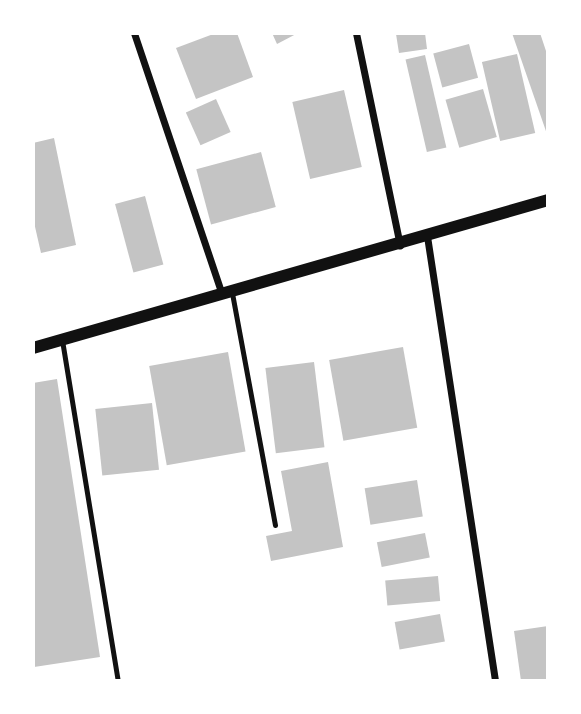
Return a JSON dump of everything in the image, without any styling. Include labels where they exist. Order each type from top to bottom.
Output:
[{"type":"street","points":[[134,33],[227,294]]},
{"type":"street","points":[[356,33],[400,244]]},
{"type":"street","points":[[33,348],[548,200]]},
{"type":"street","points":[[427,236],[495,681]]},
{"type":"lane","points":[[227,294],[275,526]]},
{"type":"lane","points":[[62,340],[118,681]]},
{"type":"building","points":[[216,33],[237,33],[253,77],[196,99],[176,48]]},
{"type":"building","points":[[272,33],[298,33],[277,44]]},
{"type":"building","points":[[425,33],[427,49],[399,53],[396,34]]},
{"type":"building","points":[[512,33],[540,33],[548,57],[548,137]]},
{"type":"building","points":[[469,44],[478,78],[442,87],[433,54]]},
{"type":"building","points":[[517,54],[535,133],[500,141],[482,62]]},
{"type":"building","points":[[425,55],[446,148],[427,152],[406,59]]},
{"type":"building","points":[[483,89],[497,137],[459,148],[446,100]]},
{"type":"building","points":[[344,90],[362,167],[310,179],[292,102]]},
{"type":"building","points":[[216,99],[231,132],[200,145],[186,112]]},
{"type":"building","points":[[54,138],[76,245],[41,253],[33,218],[33,143]]},
{"type":"building","points":[[261,152],[276,207],[211,224],[196,169]]},
{"type":"building","points":[[145,196],[163,265],[133,273],[115,204]]},
{"type":"building","points":[[403,347],[417,428],[343,441],[329,360]]},
{"type":"building","points":[[228,352],[246,451],[167,465],[149,366]]},
{"type":"building","points":[[314,362],[324,447],[276,453],[265,368]]},
{"type":"building","points":[[57,379],[100,657],[34,667],[33,383]]},
{"type":"building","points":[[152,403],[159,470],[102,476],[95,409]]},
{"type":"building","points":[[328,462],[343,547],[271,561],[266,536],[292,531],[281,471]]},
{"type":"building","points":[[417,480],[423,517],[370,525],[365,488]]},
{"type":"building","points":[[425,533],[430,558],[382,567],[377,542]]},
{"type":"building","points":[[438,576],[440,601],[387,606],[385,581]]},
{"type":"building","points":[[440,614],[445,642],[400,650],[395,622]]},
{"type":"building","points":[[548,626],[548,681],[521,681],[514,631]]}]
